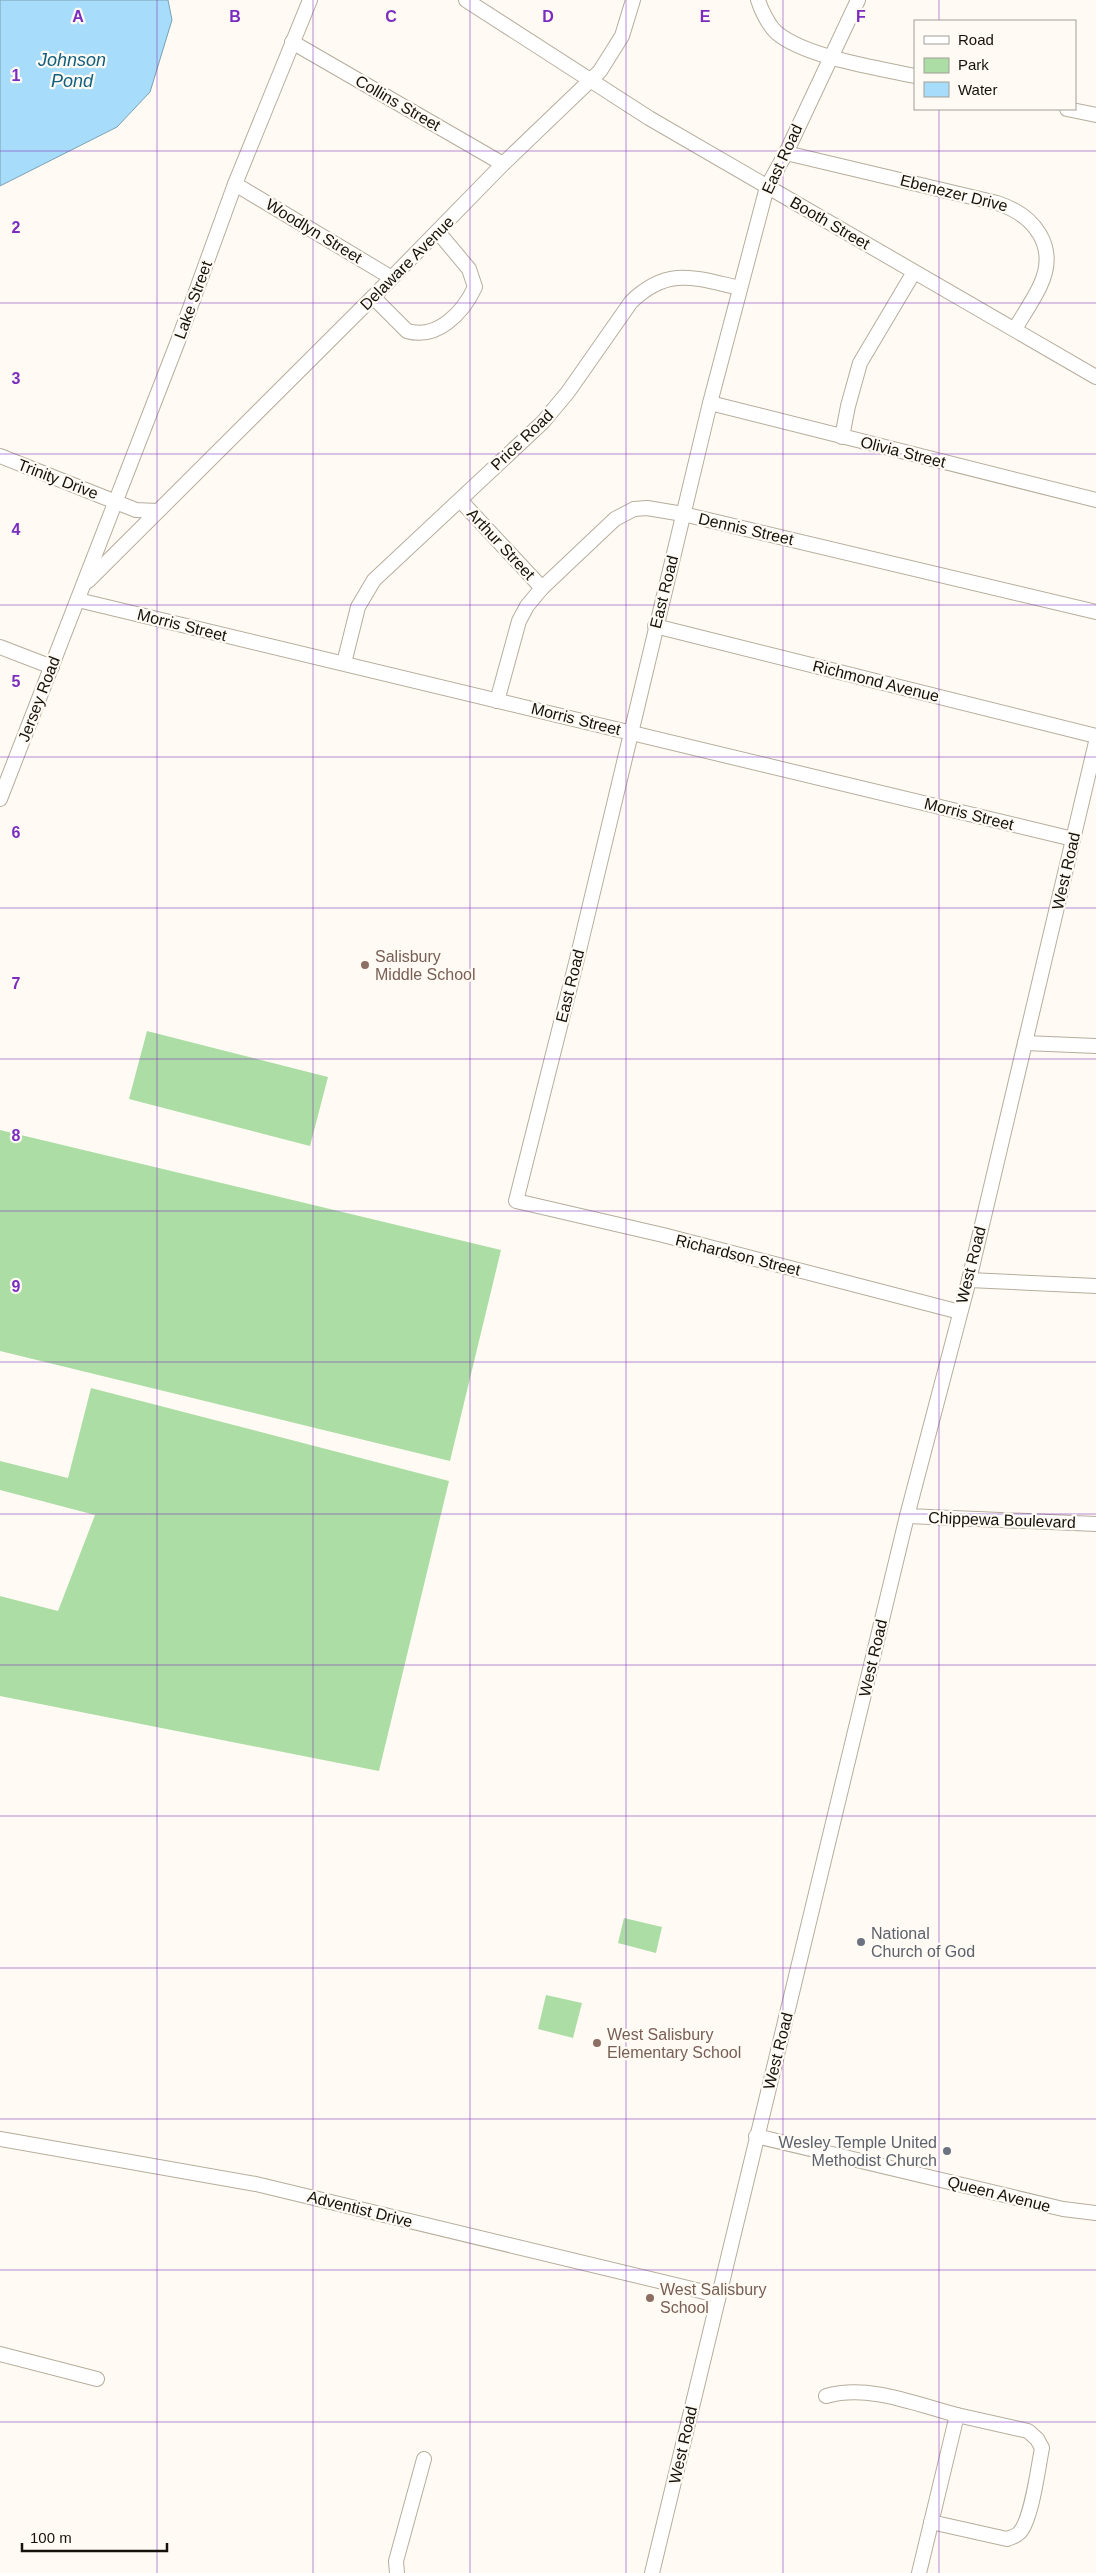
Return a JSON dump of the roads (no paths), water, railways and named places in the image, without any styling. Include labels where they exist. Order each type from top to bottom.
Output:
[{"type":"street","name":"Lake Street","points":[[78,600],[178,341],[236,184],[310,0]]},
{"type":"street","name":"Booth Street","points":[[466,0],[649,118],[1096,377]]},
{"type":"street","name":"Delaware Avenue","points":[[84,585],[438,232],[503,164],[590,80],[612,55],[622,36],[633,0]]},
{"type":"street","points":[[758,0],[775,32],[794,44],[831,56],[914,76]]},
{"type":"street","name":"East Road","points":[[516,1201],[710,403],[767,187],[786,152],[858,0]]},
{"type":"street","name":"Collins Street","points":[[292,42],[503,164]]},
{"type":"street","points":[[1072,110],[1096,115]]},
{"type":"street","name":"Ebenezer Drive","points":[[786,152],[997,203],[1015,209],[1026,217],[1040,234],[1044,246],[1044,273],[1041,285],[1015,329]]},
{"type":"street","name":"Woodlyn Street","points":[[236,184],[392,278]]},
{"type":"street","points":[[373,297],[407,331],[414,333],[429,333],[439,330],[451,318],[470,297],[475,287],[468,269],[438,232]]},
{"type":"street","points":[[842,437],[860,363],[914,272]]},
{"type":"street","name":"Price Road","points":[[344,664],[353,622],[366,591],[388,565],[460,500],[555,409],[631,302],[643,290],[661,280],[678,278],[698,279],[740,288]]},
{"type":"street","name":"Olivia Street","points":[[710,403],[1096,500]]},
{"type":"street","name":"Trinity Drive","points":[[0,456],[115,501]]},
{"type":"street","name":"Arthur Street","points":[[460,500],[542,588]]},
{"type":"street","points":[[115,501],[136,510],[157,511]]},
{"type":"street","name":"Dennis Street","points":[[498,700],[519,621],[527,606],[542,588],[615,519],[634,509],[647,508],[683,514],[1096,612]]},
{"type":"street","name":"Morris Street","points":[[78,600],[1073,839]]},
{"type":"street","name":"Jersey Road","points":[[0,799],[78,600]]},
{"type":"street","name":"Richmond Avenue","points":[[656,626],[1096,736]]},
{"type":"street","points":[[0,647],[52,667]]},
{"type":"street","name":"West Road","points":[[652,2573],[717,2295],[807,1937],[907,1516],[969,1280],[1096,742]]},
{"type":"street","points":[[1025,1043],[1096,1046]]},
{"type":"street","name":"Richardson Street","points":[[516,1201],[673,1238],[960,1312]]},
{"type":"street","points":[[969,1280],[1096,1286]]},
{"type":"street","name":"Chippewa Boulevard","points":[[907,1516],[1096,1524]]},
{"type":"street","name":"Queen Avenue","points":[[756,2136],[1063,2209],[1096,2213]]},
{"type":"street","name":"Adventist Drive","points":[[0,2139],[256,2184],[717,2295]]},
{"type":"street","points":[[0,2354],[97,2378]]},
{"type":"street","points":[[826,2396],[844,2391],[872,2393],[1028,2431],[1037,2439],[1042,2448],[1027,2519],[1022,2530],[1016,2536],[1007,2539],[931,2522]]},
{"type":"street","points":[[919,2573],[957,2415]]},
{"type":"street","points":[[397,2573],[396,2561],[424,2459]]},
{"type":"water","name":"Johnson Pond","points":[[0,0],[168,0],[172,20],[150,92],[117,127],[0,186]]},
{"type":"place","name":"Salisbury Middle School","points":[[365,965]]},
{"type":"place","name":"National Church of God","points":[[861,1942]]},
{"type":"place","name":"West Salisbury Elementary School","points":[[597,2043]]},
{"type":"place","name":"Wesley Temple United Methodist Church","points":[[947,2151]]},
{"type":"place","name":"West Salisbury School","points":[[650,2298]]}]
